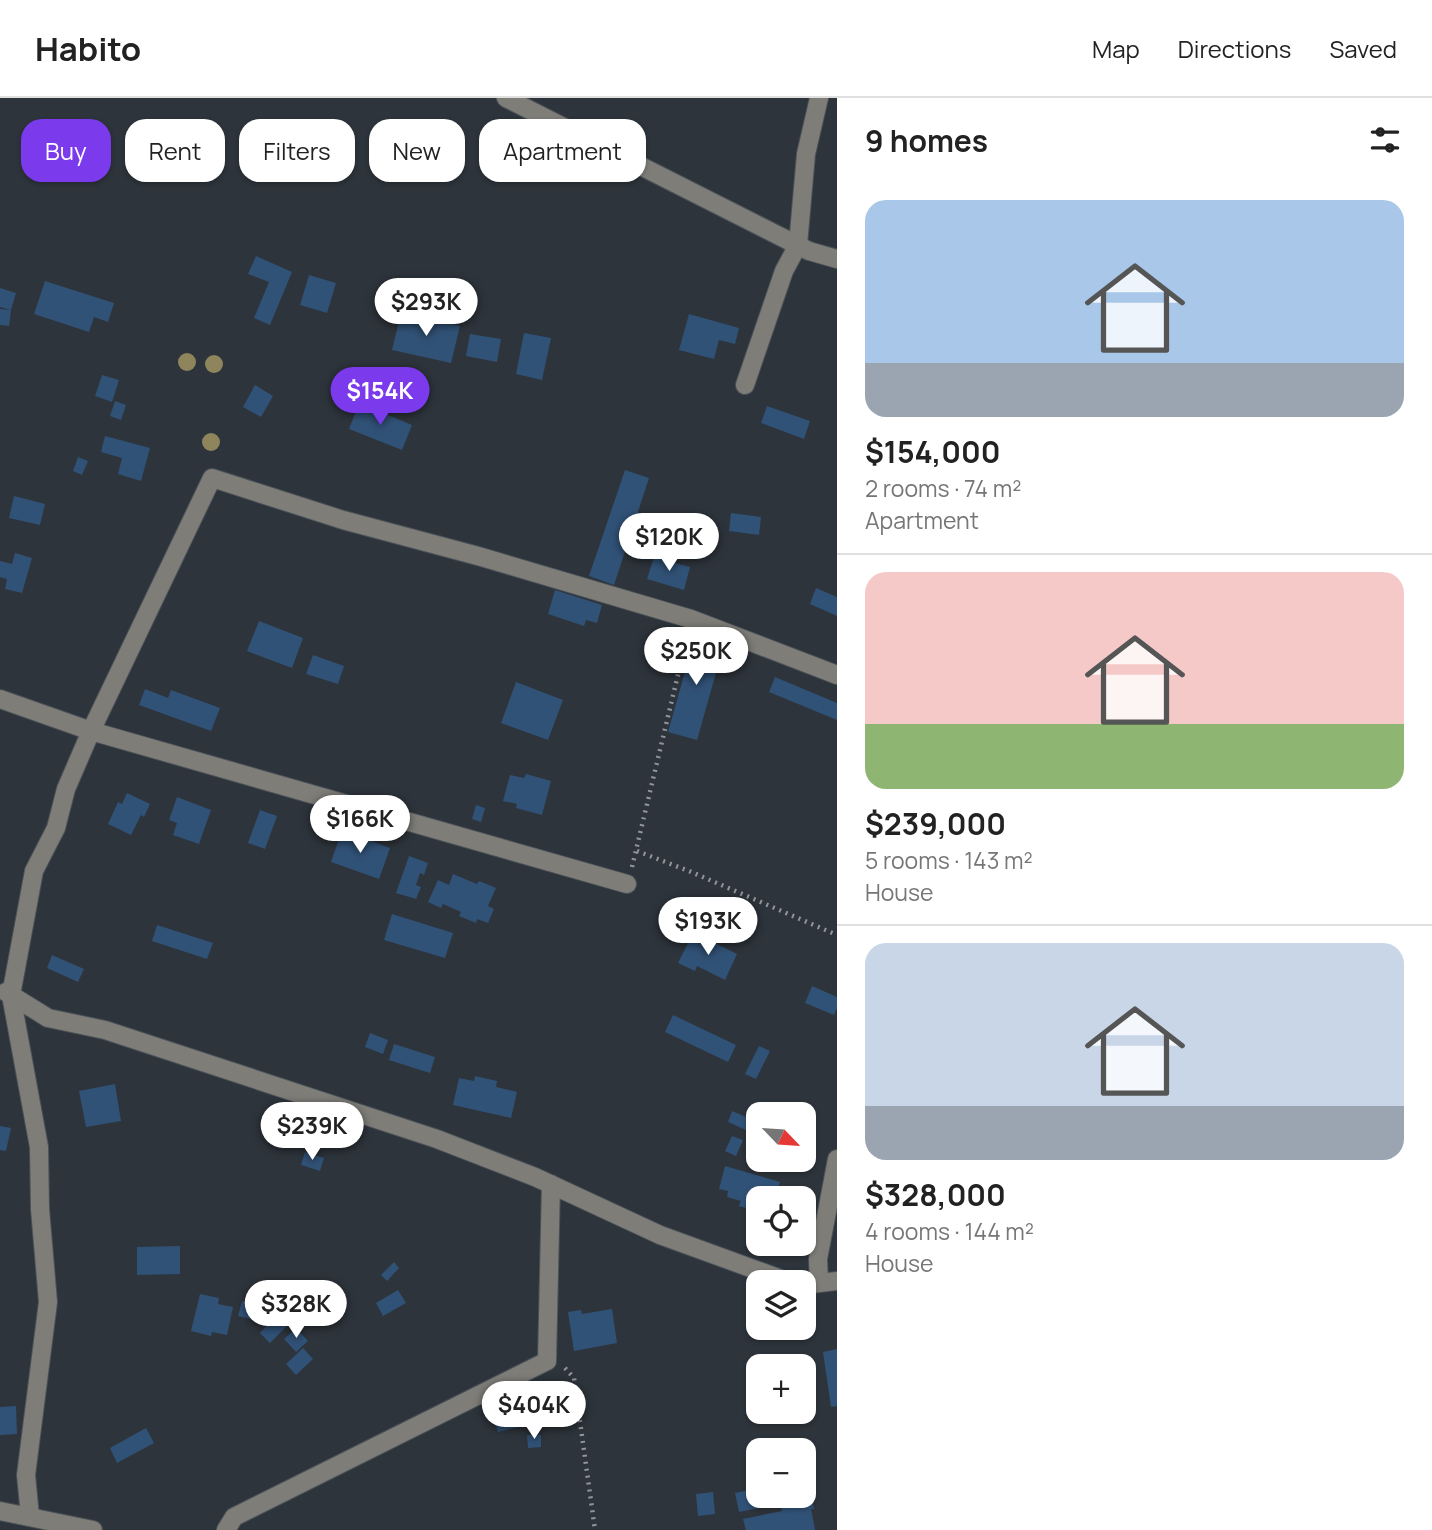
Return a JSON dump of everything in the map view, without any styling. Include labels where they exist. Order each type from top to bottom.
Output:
[{"type":"street","points":[[506,98],[798,246],[837,259]]},
{"type":"street","points":[[745,385],[784,271],[798,246],[806,154],[819,98]]},
{"type":"street","points":[[30,1516],[26,1475],[48,1302],[40,1209],[39,1147],[6,992],[34,871],[56,828],[66,789],[212,478],[343,520],[478,556],[691,619],[837,675]]},
{"type":"street","points":[[0,699],[91,731],[627,884]]},
{"type":"street","points":[[6,992],[48,1018],[105,1030],[438,1139],[551,1184],[660,1235],[756,1270]]},
{"type":"street","points":[[820,1283],[818,1259],[837,1158]]},
{"type":"street","points":[[226,1530],[234,1517],[547,1361],[551,1184]]},
{"type":"street","points":[[0,1511],[93,1530]]},
{"type":"path","points":[[627,884],[691,619]]},
{"type":"path","points":[[636,851],[690,871],[837,935]]},
{"type":"path","points":[[547,1361],[548,1370],[564,1366],[574,1378],[595,1530]]},
{"type":"building","points":[[256,256],[292,272],[270,325],[254,318],[269,282],[248,274]]},
{"type":"building","points":[[309,275],[336,283],[327,313],[300,305]]},
{"type":"building","points":[[45,281],[114,303],[108,322],[94,317],[89,332],[34,314]]},
{"type":"building","points":[[0,288],[16,293],[11,310],[0,307]]},
{"type":"building","points":[[0,309],[11,310],[9,326],[0,325]]},
{"type":"building","points":[[401,313],[460,326],[451,363],[392,350]]},
{"type":"building","points":[[689,314],[739,328],[735,344],[719,340],[714,359],[679,350]]},
{"type":"building","points":[[524,333],[551,338],[542,380],[516,374]]},
{"type":"building","points":[[470,334],[501,339],[497,362],[466,356]]},
{"type":"building","points":[[102,375],[119,380],[112,402],[95,396]]},
{"type":"building","points":[[255,385],[273,396],[261,417],[243,407]]},
{"type":"building","points":[[115,401],[126,405],[121,420],[110,416]]},
{"type":"building","points":[[359,403],[412,425],[402,450],[349,429]]},
{"type":"building","points":[[767,406],[810,421],[804,439],[761,423]]},
{"type":"building","points":[[105,436],[150,448],[141,481],[118,474],[122,458],[101,452]]},
{"type":"building","points":[[78,457],[88,461],[82,475],[73,471]]},
{"type":"building","points":[[625,470],[649,478],[614,585],[589,576]]},
{"type":"building","points":[[14,496],[45,504],[40,525],[9,518]]},
{"type":"building","points":[[731,513],[761,517],[759,535],[729,531]]},
{"type":"building","points":[[15,553],[32,558],[22,593],[5,589],[7,579],[0,577],[0,561],[12,564]]},
{"type":"building","points":[[654,557],[690,567],[684,590],[647,579]]},
{"type":"building","points":[[816,588],[837,597],[837,616],[810,604]]},
{"type":"building","points":[[555,590],[602,605],[597,623],[586,620],[584,626],[548,614]]},
{"type":"building","points":[[259,621],[303,638],[292,668],[247,651]]},
{"type":"building","points":[[696,633],[725,641],[697,740],[668,732]]},
{"type":"building","points":[[313,655],[344,666],[338,684],[306,674]]},
{"type":"building","points":[[775,677],[837,703],[837,720],[769,692]]},
{"type":"building","points":[[516,682],[563,700],[548,740],[501,723]]},
{"type":"building","points":[[145,689],[168,698],[171,690],[220,708],[211,731],[139,705]]},
{"type":"building","points":[[526,774],[551,781],[542,815],[516,808],[517,804],[503,801],[510,775],[524,778]]},
{"type":"building","points":[[127,793],[150,804],[131,835],[108,824],[118,802],[122,804]]},
{"type":"building","points":[[177,797],[211,810],[199,844],[173,835],[177,823],[169,820]]},
{"type":"building","points":[[476,805],[485,808],[481,822],[472,819]]},
{"type":"building","points":[[260,810],[277,816],[265,849],[248,843]]},
{"type":"building","points":[[342,830],[390,848],[379,879],[331,862]]},
{"type":"building","points":[[409,856],[428,863],[424,875],[420,873],[416,885],[421,887],[416,899],[396,893]]},
{"type":"building","points":[[453,874],[496,888],[488,906],[494,909],[488,923],[477,919],[476,923],[459,916],[461,912],[443,904],[441,908],[428,902],[438,880],[449,885]]},
{"type":"building","points":[[392,914],[453,933],[445,958],[384,940]]},
{"type":"building","points":[[157,925],[213,943],[207,959],[152,941]]},
{"type":"building","points":[[699,935],[737,954],[725,980],[697,966],[695,971],[678,963],[691,937],[697,940]]},
{"type":"building","points":[[52,955],[84,969],[78,982],[47,968]]},
{"type":"building","points":[[812,986],[837,997],[834,1015],[805,1003]]},
{"type":"building","points":[[673,1015],[736,1045],[728,1062],[665,1032]]},
{"type":"building","points":[[370,1033],[388,1040],[383,1054],[365,1047]]},
{"type":"building","points":[[394,1044],[435,1057],[430,1073],[389,1060]]},
{"type":"building","points":[[759,1046],[770,1051],[756,1079],[745,1074]]},
{"type":"building","points":[[475,1076],[497,1081],[496,1087],[517,1092],[511,1118],[453,1105],[459,1078],[474,1081]]},
{"type":"building","points":[[115,1084],[121,1121],[86,1127],[79,1091]]},
{"type":"building","points":[[732,1111],[746,1117],[746,1130],[728,1122]]},
{"type":"building","points":[[0,1126],[11,1128],[6,1151],[0,1150]]},
{"type":"building","points":[[732,1136],[743,1140],[736,1156],[725,1151]]},
{"type":"building","points":[[305,1152],[324,1158],[320,1171],[301,1165]]},
{"type":"building","points":[[725,1166],[780,1182],[779,1186],[746,1186],[746,1208],[739,1206],[741,1201],[727,1197],[728,1191],[719,1189]]},
{"type":"building","points":[[180,1246],[180,1274],[137,1275],[137,1247]]},
{"type":"building","points":[[394,1262],[399,1268],[387,1281],[381,1275]]},
{"type":"building","points":[[398,1290],[406,1303],[383,1316],[376,1303]]},
{"type":"building","points":[[200,1294],[219,1298],[218,1304],[233,1307],[227,1335],[212,1332],[211,1336],[191,1331]]},
{"type":"building","points":[[242,1301],[271,1308],[268,1323],[238,1316]]},
{"type":"building","points":[[612,1309],[617,1343],[574,1351],[568,1312],[581,1310],[582,1314]]},
{"type":"building","points":[[276,1316],[287,1326],[270,1343],[260,1333]]},
{"type":"building","points":[[296,1328],[308,1341],[296,1352],[284,1339]]},
{"type":"building","points":[[303,1348],[313,1359],[296,1375],[286,1364]]},
{"type":"building","points":[[837,1349],[837,1406],[831,1407],[823,1352]]},
{"type":"building","points":[[16,1406],[17,1434],[0,1435],[0,1407]]},
{"type":"building","points":[[520,1408],[525,1425],[498,1432],[493,1415]]},
{"type":"building","points":[[146,1428],[154,1443],[117,1463],[110,1448]]},
{"type":"building","points":[[527,1435],[541,1435],[541,1447],[528,1448]]},
{"type":"building","points":[[746,1491],[746,1508],[759,1508],[739,1512],[735,1493]]},
{"type":"building","points":[[713,1492],[715,1514],[698,1516],[696,1494]]},
{"type":"building","points":[[781,1508],[814,1508],[811,1509],[815,1530],[746,1530],[743,1519],[782,1511]]}]
